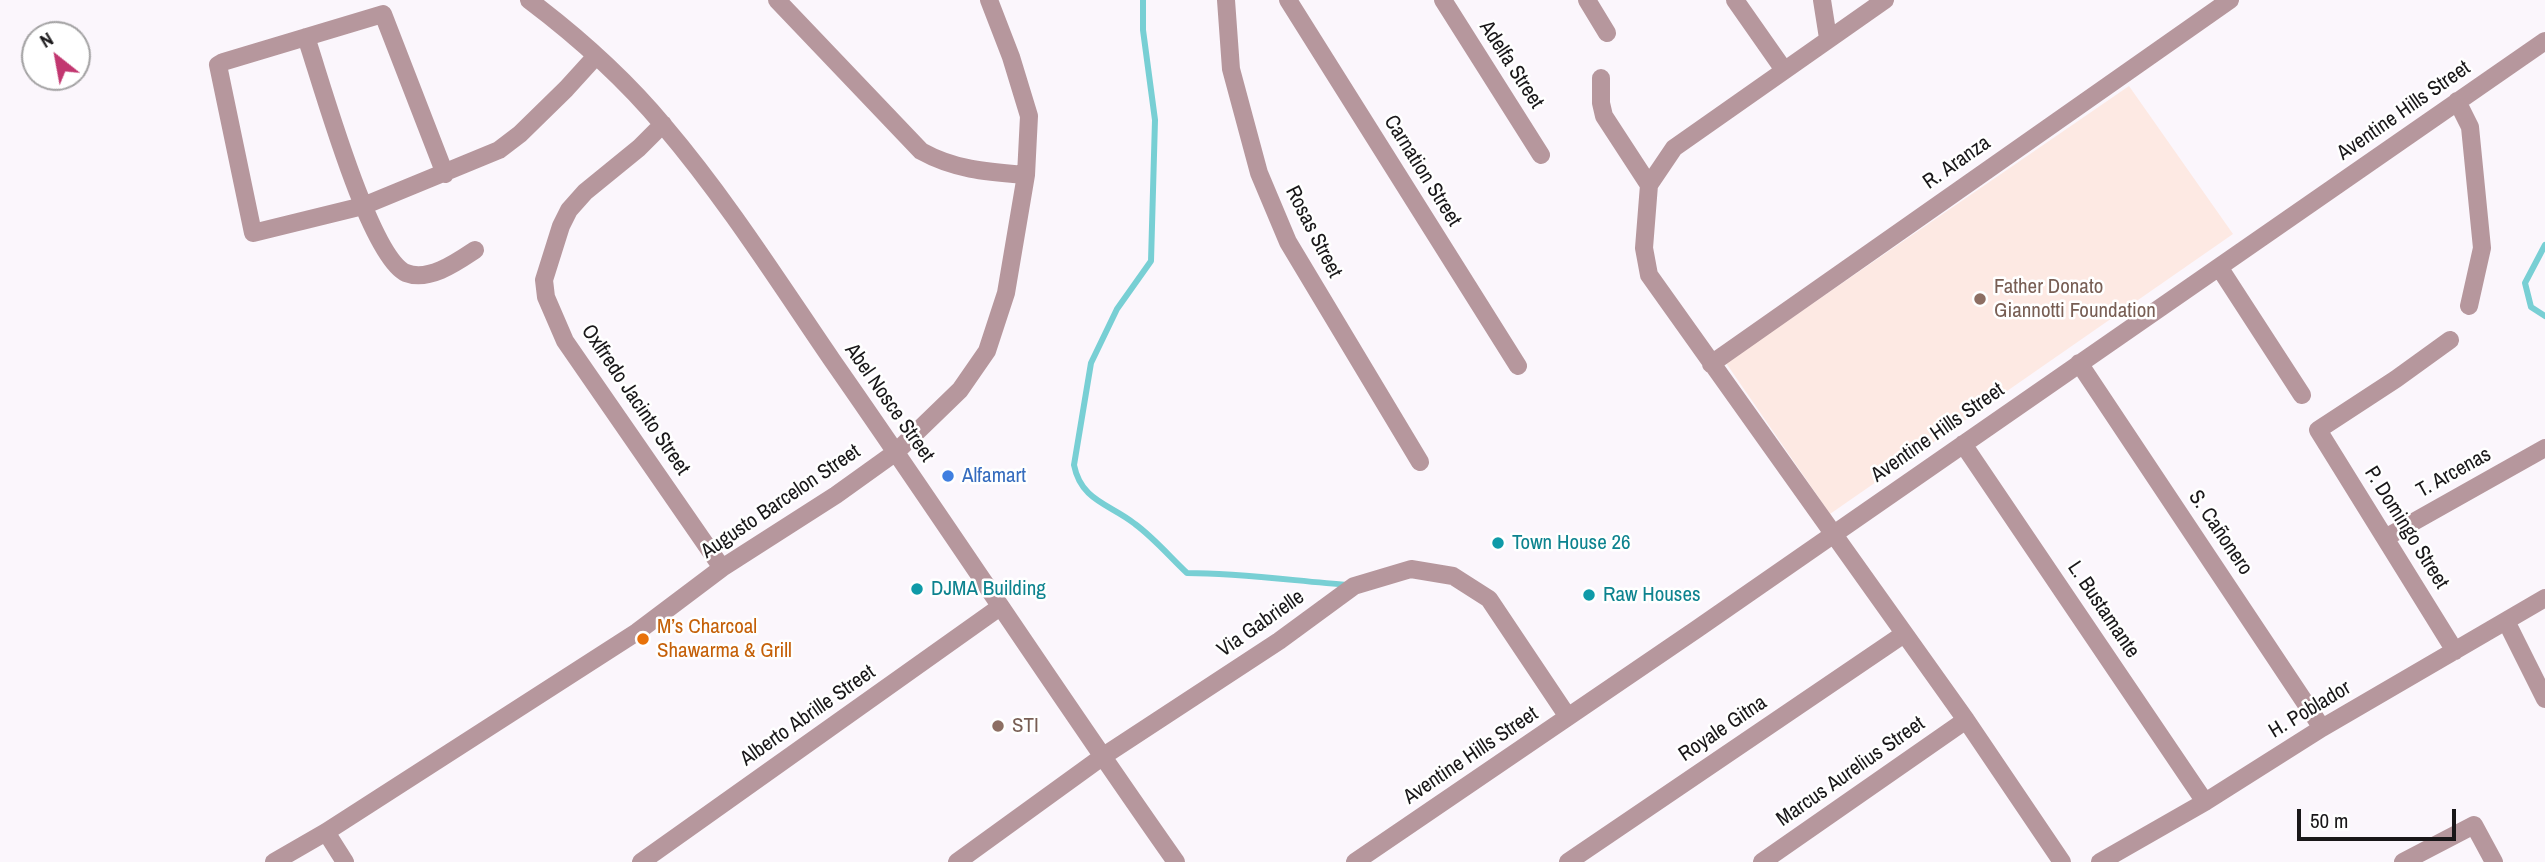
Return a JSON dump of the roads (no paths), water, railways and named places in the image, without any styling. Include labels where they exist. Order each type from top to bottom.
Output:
[{"type":"street","name":"Abel Nosce Street","points":[[529,0],[567,29],[596,56],[663,124],[707,180],[1176,862]]},
{"type":"street","points":[[777,0],[921,151],[965,170],[1026,175]]},
{"type":"street","name":"Augusto Barcelon Street","points":[[274,862],[326,832],[637,632],[722,568],[896,452],[960,390],[987,351],[1006,293],[1026,175],[1029,116],[1011,57],[989,0]]},
{"type":"street","name":"Rosas Street","points":[[1226,0],[1231,69],[1259,173],[1283,231],[1420,462]]},
{"type":"street","name":"Carnation Street","points":[[1288,0],[1518,366]]},
{"type":"street","name":"Adelfa Street","points":[[1443,0],[1541,155]]},
{"type":"street","points":[[1587,0],[1607,33]]},
{"type":"street","points":[[1735,0],[1784,70]]},
{"type":"street","points":[[1822,0],[1828,38]]},
{"type":"street","points":[[1885,0],[1674,148],[1649,185],[1644,248],[1649,275],[1966,720],[2062,862]]},
{"type":"street","name":"R. Aranza","points":[[1711,364],[2230,0]]},
{"type":"street","points":[[445,174],[383,14],[218,65],[253,233],[363,206],[445,174],[499,150],[520,134],[596,56]]},
{"type":"street","points":[[306,37],[363,206],[390,258],[405,272],[416,275],[432,273],[460,261],[475,250]]},
{"type":"street","name":"Aventine Hills Street","points":[[1356,862],[2545,41]]},
{"type":"street","points":[[1601,78],[1604,116],[1649,185]]},
{"type":"street","points":[[2457,101],[2470,127],[2482,248],[2469,306]]},
{"type":"street","name":"Oxlfredo Jacinto Street","points":[[663,124],[639,148],[585,192],[569,210],[561,226],[544,280],[546,297],[565,341],[722,568]]},
{"type":"street","points":[[2220,267],[2302,395]]},
{"type":"street","name":"P. Domingo Street","points":[[2450,340],[2318,430],[2455,650]]},
{"type":"street","name":"S. Cañonero","points":[[2079,363],[2322,728]]},
{"type":"street","name":"L. Bustamante","points":[[1963,444],[2205,803]]},
{"type":"street","name":"T. Arcenas","points":[[2385,538],[2545,449]]},
{"type":"street","name":"Via Gabrielle","points":[[957,862],[1102,757],[1279,641],[1354,586],[1411,569],[1453,576],[1489,599],[1568,717]]},
{"type":"street","name":"H. Poblador","points":[[2100,862],[2205,803],[2322,728],[2545,598]]},
{"type":"street","name":"Alberto Abrille Street","points":[[641,862],[1000,607]]},
{"type":"street","points":[[2506,621],[2545,699]]},
{"type":"street","name":"Royale Gitna","points":[[1568,862],[1904,634]]},
{"type":"street","name":"Marcus Aurelius Street","points":[[1762,862],[1966,720]]},
{"type":"street","points":[[2403,862],[2474,825],[2494,862]]},
{"type":"street","points":[[326,832],[345,862]]},
{"type":"waterway","points":[[1143,0],[1143,30],[1155,120],[1151,261],[1117,309],[1091,363],[1074,465],[1078,477],[1090,494],[1142,529],[1187,573],[1349,585]]},
{"type":"waterway","points":[[2545,245],[2525,283],[2531,307],[2545,316]]},
{"type":"place","name":"Father Donato Giannotti Foundation","points":[[1980,299]]},
{"type":"place","name":"Alfamart","points":[[948,476]]},
{"type":"place","name":"Town House 26","points":[[1498,543]]},
{"type":"place","name":"DJMA Building","points":[[917,589]]},
{"type":"place","name":"Raw Houses","points":[[1589,595]]},
{"type":"place","name":"M’s Charcoal Shawarma & Grill","points":[[643,639]]},
{"type":"place","name":"STI","points":[[998,726]]}]
